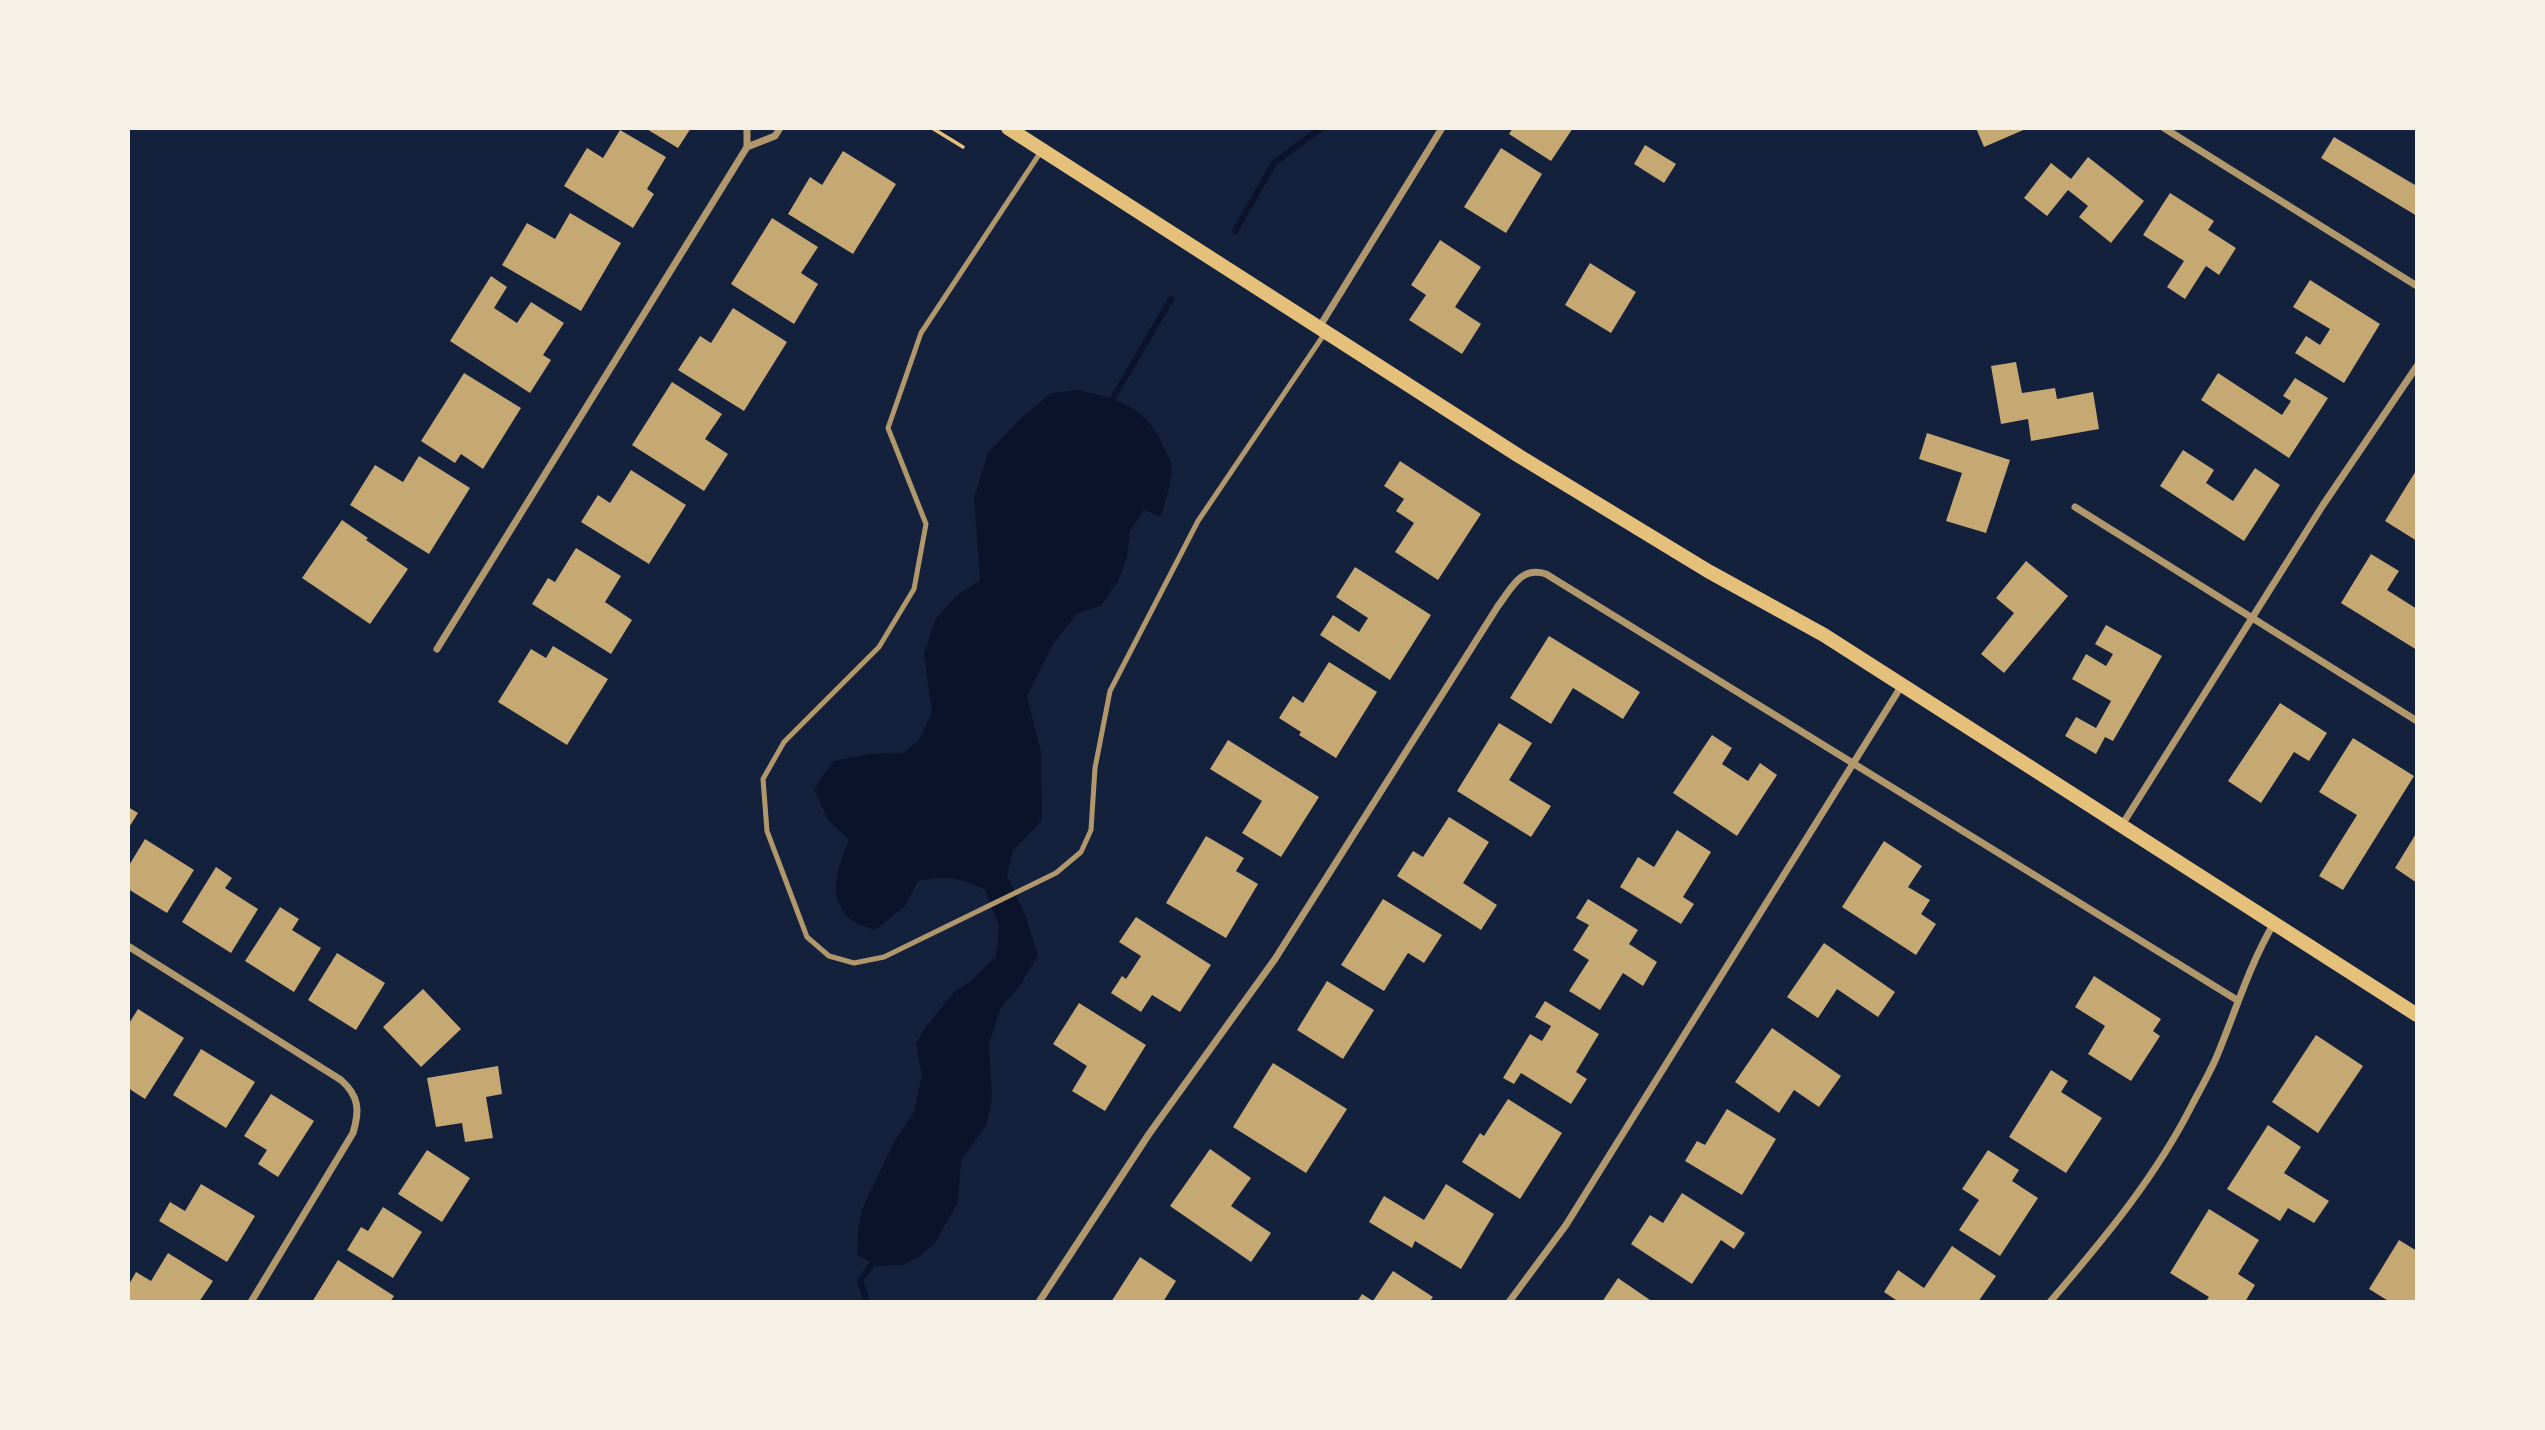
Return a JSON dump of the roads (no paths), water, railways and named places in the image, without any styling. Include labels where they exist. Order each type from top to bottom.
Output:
[{"type":"main road","points":[[1008,128],[1530,462],[1708,571],[1824,635],[2417,1015]]},
{"type":"street","points":[[437,649],[747,147],[747,128]]},
{"type":"street","points":[[747,147],[775,136],[780,128]]},
{"type":"street","points":[[1323,328],[1442,128]]},
{"type":"street","points":[[2164,128],[2417,286]]},
{"type":"street","points":[[2123,825],[2323,505],[2417,366]]},
{"type":"street","points":[[2075,507],[2417,722]]},
{"type":"street","points":[[1039,1302],[1149,1134],[1275,959],[1498,606],[1522,575],[1535,570],[1546,574],[2237,1000]]},
{"type":"street","points":[[1509,1302],[1566,1225],[1902,685]]},
{"type":"street","points":[[2050,1302],[2115,1226],[2162,1158],[2192,1106],[2218,1052],[2256,954],[2274,922]]},
{"type":"street","points":[[128,946],[346,1084],[353,1091],[358,1104],[358,1117],[353,1133],[251,1302]]},
{"type":"lane","points":[[1042,150],[921,333],[888,428],[926,524],[914,589],[879,647],[784,743],[763,779],[768,831],[795,909],[807,937],[829,956],[854,963],[884,957],[1056,873],[1081,852],[1091,830],[1095,768],[1110,691],[1198,522],[1323,328]]},
{"type":"water","points":[[1078,390],[1117,401],[1147,420],[1155,430],[1171,463],[1169,490],[1161,517],[1144,510],[1130,531],[1127,557],[1118,581],[1101,606],[1078,613],[1053,644],[1027,696],[1041,753],[1042,820],[1013,851],[1007,875],[1026,917],[1038,956],[1019,987],[1001,1007],[989,1044],[992,1096],[987,1124],[961,1161],[958,1202],[935,1243],[919,1257],[903,1265],[877,1266],[857,1255],[858,1230],[863,1207],[893,1144],[914,1111],[922,1076],[916,1044],[925,1028],[955,991],[971,981],[996,956],[999,926],[985,890],[968,882],[945,878],[918,881],[905,906],[875,930],[852,920],[842,910],[836,890],[839,870],[849,840],[828,820],[814,789],[833,761],[868,754],[903,753],[918,741],[932,713],[924,654],[935,620],[954,598],[980,580],[974,498],[988,453],[1018,421],[1051,393]]},
{"type":"waterway","points":[[1235,231],[1274,163],[1321,128]]},
{"type":"waterway","points":[[1109,405],[1171,299]]},
{"type":"waterway","points":[[867,1302],[860,1280],[877,1258]]}]
